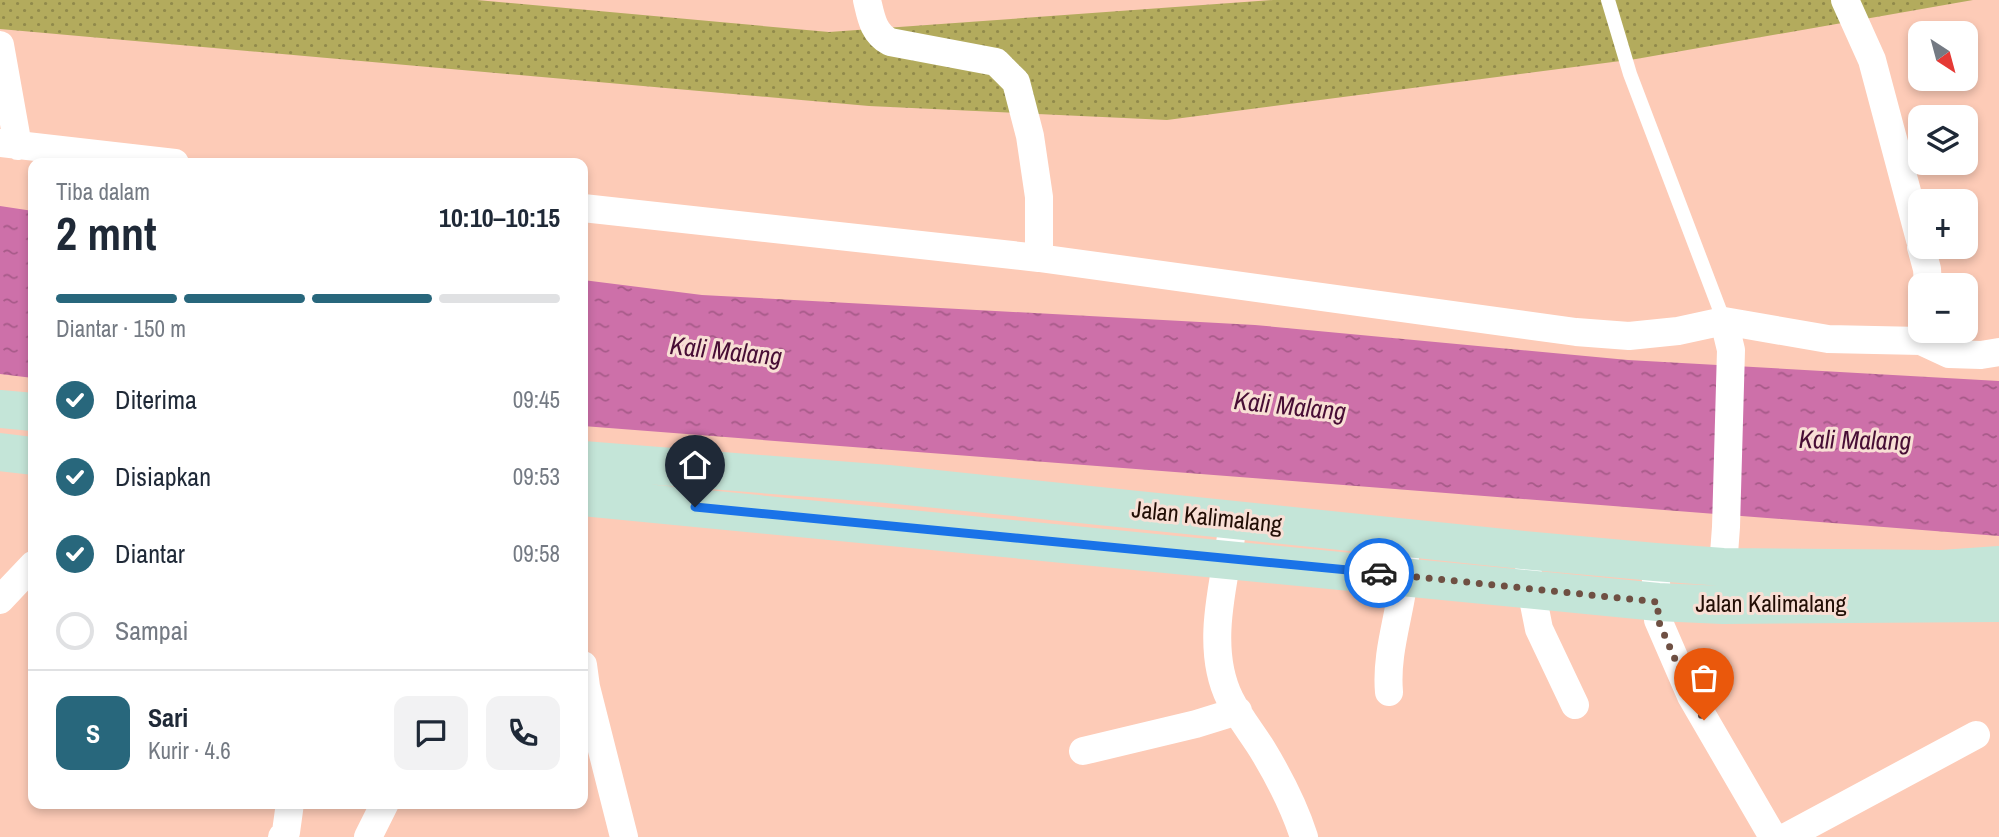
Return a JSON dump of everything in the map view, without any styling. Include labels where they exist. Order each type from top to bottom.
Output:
[{"type":"main road","points":[[0,409],[28,412]]},
{"type":"main road","points":[[0,452],[28,455]]},
{"type":"main road","points":[[886,525],[888,484]]},
{"type":"main road","name":"Jalan Kalimalang","points":[[588,487],[888,484],[1655,562],[1723,566],[1942,569],[1999,565]]},
{"type":"main road","name":"Jalan Kalimalang","points":[[588,487],[886,525],[1658,602],[1723,605],[1999,603]]},
{"type":"street","points":[[867,0],[876,32],[882,38],[996,62],[1016,82],[1030,136],[1039,197],[1039,258]]},
{"type":"street","points":[[1845,0],[1872,60],[1908,195]]},
{"type":"street","points":[[0,45],[9,144],[131,158]]},
{"type":"street","points":[[588,209],[1039,258],[1576,332],[1629,336],[1678,331],[1724,321],[1828,340],[1908,337]]},
{"type":"street","points":[[1723,566],[1731,350],[1724,321]]},
{"type":"street","points":[[1932,343],[1949,354],[1981,355],[1999,352]]},
{"type":"street","points":[[1234,519],[1229,559],[1220,593],[1218,646],[1221,672],[1230,698],[1281,782],[1304,837]]},
{"type":"street","points":[[1389,692],[1389,655],[1405,575],[1406,537]]},
{"type":"street","points":[[1523,550],[1539,629],[1575,705]]},
{"type":"street","points":[[1655,562],[1658,620],[1691,696],[1773,837]]},
{"type":"street","points":[[0,565],[28,565]]},
{"type":"street","points":[[0,600],[28,570]]},
{"type":"street","points":[[588,687],[624,837]]},
{"type":"street","points":[[1083,751],[1238,711]]},
{"type":"street","points":[[1786,837],[1976,735]]},
{"type":"street","points":[[282,837],[286,832],[291,809]]},
{"type":"street","points":[[368,837],[383,809]]},
{"type":"lane","points":[[1608,0],[1630,74],[1724,321]]},
{"type":"shaded area","points":[[0,0],[477,0],[829,32],[1273,0],[1973,0],[1636,59],[1167,120],[869,106],[0,29]]},
{"type":"water","points":[[0,206],[28,210],[28,377],[0,374]]},
{"type":"water","name":"Kali Malang","points":[[588,281],[702,295],[1255,325],[1628,360],[1999,381],[1999,536],[588,426]]},
{"type":"way so far","points":[[1379,573],[1658,602],[1658,620],[1704,720]]},
{"type":"route","points":[[695,507],[1379,573]]}]
